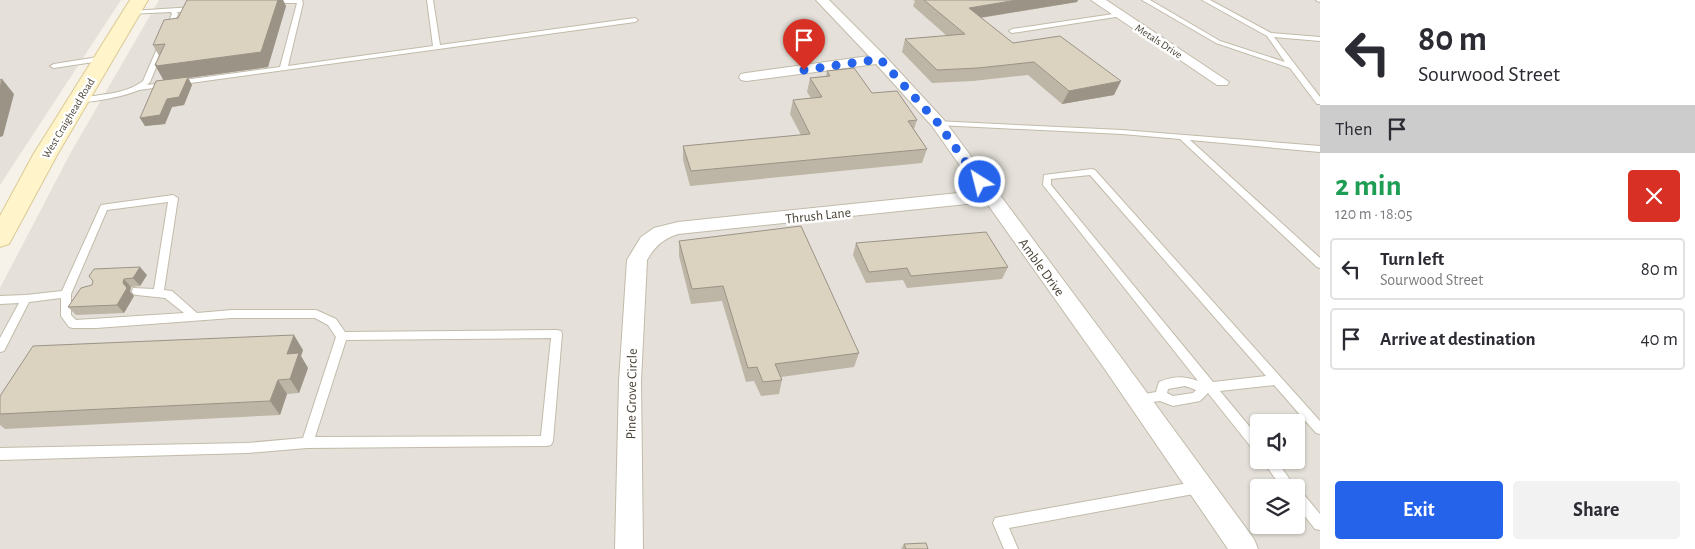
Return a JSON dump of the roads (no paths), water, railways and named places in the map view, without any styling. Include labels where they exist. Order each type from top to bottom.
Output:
[{"type":"street","name":"Amble Drive","points":[[822,0],[880,59],[938,123],[1138,399],[1241,548]]},
{"type":"street","name":"Metals Drive","points":[[1097,0],[1222,82]]},
{"type":"street","name":"West Craighead Road","points":[[0,238],[45,155],[135,6]]},
{"type":"street","points":[[746,77],[880,59]]},
{"type":"street","name":"Thrush Lane","points":[[648,242],[661,233],[678,228],[990,196]]},
{"type":"street","name":"Pine Grove Circle","points":[[629,549],[630,381],[637,260],[648,242]]},
{"type":"lane","points":[[264,2],[301,0],[283,69]]},
{"type":"lane","points":[[430,0],[437,48]]},
{"type":"lane","points":[[1146,0],[1218,42],[1292,66]]},
{"type":"lane","points":[[1205,0],[1268,35],[1320,102]]},
{"type":"lane","points":[[135,6],[172,10],[199,8]]},
{"type":"lane","points":[[140,88],[146,82],[175,14],[172,10]]},
{"type":"lane","points":[[1012,31],[1120,15]]},
{"type":"lane","points":[[79,100],[128,92],[140,88],[635,20]]},
{"type":"lane","points":[[1268,35],[1320,39]]},
{"type":"lane","points":[[54,66],[104,58]]},
{"type":"lane","points":[[938,123],[1122,132],[1320,149]]},
{"type":"lane","points":[[1183,138],[1320,264]]},
{"type":"lane","points":[[1250,437],[1208,388],[1047,186],[1047,177],[1092,172],[1320,429]]},
{"type":"lane","points":[[158,293],[173,198],[104,207],[71,293],[66,316],[73,324],[232,314],[316,314],[332,322],[342,336]]},
{"type":"lane","points":[[138,291],[168,294],[195,316]]},
{"type":"lane","points":[[0,300],[26,299],[71,293]]},
{"type":"lane","points":[[0,348],[26,299]]},
{"type":"lane","points":[[0,454],[247,448],[307,443],[547,441],[557,334],[342,336]]},
{"type":"lane","points":[[307,443],[342,336]]},
{"type":"lane","points":[[1161,396],[1163,385],[1185,381],[1208,388],[1276,380]]},
{"type":"lane","points":[[1138,399],[1161,396],[1173,401],[1196,398],[1208,388]]},
{"type":"lane","points":[[1275,469],[1283,479]]},
{"type":"lane","points":[[1011,549],[1000,523],[1200,487]]},
{"type":"lane","points":[[1305,506],[1320,524]]}]
